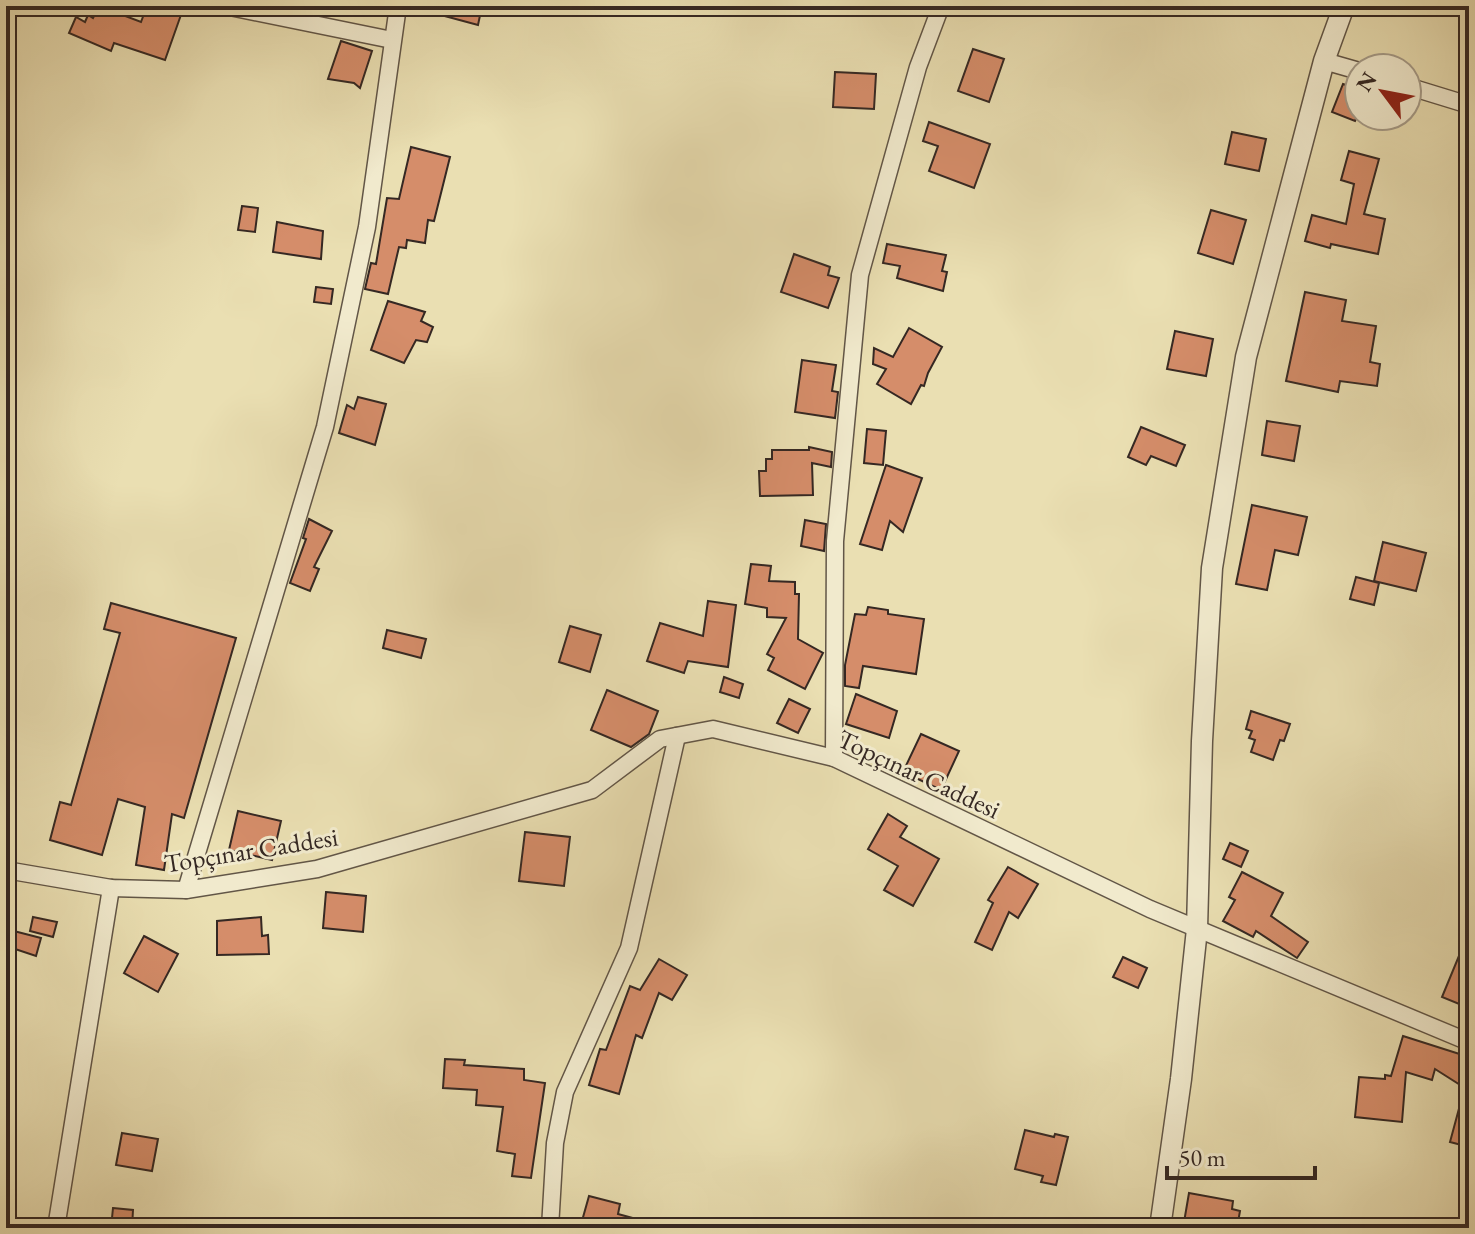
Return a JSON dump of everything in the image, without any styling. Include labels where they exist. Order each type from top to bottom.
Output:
[{"type":"street","points":[[225,6],[392,40]]},
{"type":"street","points":[[186,890],[325,427],[367,227],[398,6]]},
{"type":"street","points":[[834,758],[835,541],[860,275],[918,67],[941,6]]},
{"type":"street","points":[[1160,1228],[1181,1079],[1197,929],[1202,741],[1212,568],[1246,357],[1324,61],[1344,6]]},
{"type":"street","points":[[1324,61],[1343,66]]},
{"type":"street","points":[[1423,91],[1469,105]]},
{"type":"street","name":"Topçınar Caddesi","points":[[6,870],[111,888],[186,890],[317,869],[592,790],[660,739],[713,729],[834,758],[1150,909],[1469,1042]]},
{"type":"street","points":[[550,1228],[555,1143],[565,1092],[629,948],[677,736]]},
{"type":"street","points":[[56,1228],[111,888]]},
{"type":"building","points":[[99,6],[141,22],[147,6],[163,6],[182,12],[165,60],[114,43],[111,51],[69,33],[76,17],[85,22],[88,15],[93,18]]},
{"type":"building","points":[[427,6],[482,6],[478,25],[426,11]]},
{"type":"building","points":[[341,41],[372,51],[360,88],[354,83],[328,79]]},
{"type":"building","points":[[973,49],[1004,59],[989,102],[958,91]]},
{"type":"building","points":[[835,72],[876,74],[874,109],[833,107]]},
{"type":"building","points":[[1343,84],[1343,116],[1332,112]]},
{"type":"building","points":[[929,122],[990,144],[974,188],[929,171],[938,146],[923,141]]},
{"type":"building","points":[[1232,132],[1266,139],[1259,171],[1225,164]]},
{"type":"building","points":[[411,147],[450,157],[434,221],[428,220],[425,243],[407,240],[406,248],[399,247],[388,294],[365,289],[371,263],[376,264],[387,198],[399,199]]},
{"type":"building","points":[[1349,151],[1379,159],[1364,214],[1385,219],[1378,254],[1331,244],[1330,248],[1305,241],[1312,215],[1346,224],[1354,184],[1341,180]]},
{"type":"building","points":[[242,206],[258,208],[255,232],[238,230]]},
{"type":"building","points":[[1211,210],[1246,220],[1233,264],[1198,253]]},
{"type":"building","points":[[277,222],[323,231],[321,259],[273,252]]},
{"type":"building","points":[[887,244],[946,255],[942,271],[947,272],[943,291],[897,278],[900,266],[883,263]]},
{"type":"building","points":[[794,254],[830,267],[828,275],[839,278],[828,308],[781,292]]},
{"type":"building","points":[[316,287],[333,289],[331,304],[314,302]]},
{"type":"building","points":[[1305,292],[1346,300],[1342,321],[1376,326],[1370,362],[1380,364],[1377,386],[1340,381],[1338,392],[1286,381]]},
{"type":"building","points":[[388,301],[425,312],[421,321],[433,327],[427,342],[416,340],[404,363],[371,350]]},
{"type":"building","points":[[909,328],[942,347],[924,386],[921,385],[911,404],[877,384],[886,369],[873,364],[874,348],[893,357]]},
{"type":"building","points":[[1175,331],[1213,339],[1206,376],[1167,369]]},
{"type":"building","points":[[802,360],[836,365],[832,391],[838,392],[835,418],[795,412]]},
{"type":"building","points":[[358,397],[386,404],[375,445],[339,433],[347,405],[354,409]]},
{"type":"building","points":[[1267,421],[1300,426],[1294,461],[1262,455]]},
{"type":"building","points":[[1141,427],[1185,445],[1176,466],[1151,456],[1146,465],[1128,457]]},
{"type":"building","points":[[867,429],[886,431],[883,465],[864,463]]},
{"type":"building","points":[[809,447],[832,452],[831,467],[812,463],[813,495],[760,496],[759,471],[766,471],[766,459],[772,459],[772,450],[809,450]]},
{"type":"building","points":[[886,465],[922,478],[903,532],[890,521],[882,550],[860,544]]},
{"type":"building","points":[[1252,505],[1307,517],[1298,555],[1275,550],[1267,590],[1236,584]]},
{"type":"building","points":[[309,519],[332,531],[314,567],[319,569],[310,591],[290,583],[306,539],[303,538]]},
{"type":"building","points":[[805,520],[826,524],[824,551],[801,546]]},
{"type":"building","points":[[1383,542],[1426,553],[1416,591],[1374,581]]},
{"type":"building","points":[[751,564],[771,566],[769,581],[795,582],[795,594],[799,594],[798,639],[823,653],[805,689],[768,670],[774,658],[767,654],[786,618],[767,617],[767,608],[745,604]]},
{"type":"building","points":[[1356,577],[1379,583],[1374,605],[1350,599]]},
{"type":"building","points":[[708,601],[736,605],[728,667],[688,661],[684,673],[647,661],[660,623],[703,636]]},
{"type":"building","points":[[111,603],[236,638],[184,818],[172,814],[164,870],[136,865],[145,807],[118,799],[102,855],[50,840],[60,802],[71,805],[120,633],[104,629]]},
{"type":"building","points":[[868,607],[888,610],[888,614],[924,619],[916,674],[863,666],[859,688],[845,686],[845,665],[855,614],[866,615]]},
{"type":"building","points":[[570,626],[601,635],[590,672],[559,662]]},
{"type":"building","points":[[387,630],[426,639],[421,658],[383,648]]},
{"type":"building","points":[[724,677],[743,684],[739,698],[720,692]]},
{"type":"building","points":[[607,690],[658,711],[649,734],[631,747],[591,730]]},
{"type":"building","points":[[856,694],[897,711],[889,738],[846,724]]},
{"type":"building","points":[[789,699],[810,709],[798,733],[777,723]]},
{"type":"building","points":[[1251,711],[1290,724],[1273,760],[1251,752],[1255,740],[1249,738],[1252,731],[1246,729]]},
{"type":"building","points":[[921,734],[959,751],[941,790],[903,772]]},
{"type":"building","points":[[238,811],[281,821],[272,860],[229,850]]},
{"type":"building","points":[[888,814],[907,826],[900,837],[939,859],[913,906],[884,890],[898,866],[868,849]]},
{"type":"building","points":[[525,832],[570,837],[564,886],[519,881]]},
{"type":"building","points":[[1230,843],[1248,851],[1241,867],[1223,859]]},
{"type":"building","points":[[1008,867],[1038,884],[1018,918],[1009,912],[992,950],[975,942],[993,903],[988,900]]},
{"type":"building","points":[[1242,872],[1283,893],[1271,916],[1308,942],[1297,958],[1256,931],[1253,937],[1223,921],[1235,900],[1229,897]]},
{"type":"building","points":[[326,892],[366,896],[363,932],[323,928]]},
{"type":"building","points":[[33,917],[57,922],[53,937],[30,931]]},
{"type":"building","points":[[261,917],[262,936],[268,935],[269,954],[217,955],[217,921]]},
{"type":"building","points":[[6,929],[41,938],[36,956],[6,946]]},
{"type":"building","points":[[1469,934],[1469,1008],[1442,997]]},
{"type":"building","points":[[144,936],[178,954],[158,992],[124,973]]},
{"type":"building","points":[[1123,957],[1147,968],[1138,988],[1113,977]]},
{"type":"building","points":[[659,959],[687,975],[672,1000],[659,993],[642,1038],[636,1035],[619,1094],[589,1085],[600,1049],[606,1050],[630,986],[640,990]]},
{"type":"building","points":[[1403,1036],[1469,1057],[1469,1147],[1450,1142],[1464,1090],[1468,1090],[1435,1069],[1432,1080],[1406,1072],[1402,1122],[1355,1117],[1359,1077],[1385,1079],[1385,1075],[1391,1076]]},
{"type":"building","points":[[445,1059],[465,1060],[464,1065],[524,1069],[524,1080],[545,1083],[531,1178],[512,1176],[515,1154],[497,1151],[503,1107],[476,1105],[477,1090],[443,1088]]},
{"type":"building","points":[[1025,1130],[1068,1137],[1056,1185],[1041,1182],[1043,1176],[1015,1169]]},
{"type":"building","points":[[122,1133],[158,1139],[152,1171],[116,1165]]},
{"type":"building","points":[[1189,1193],[1233,1201],[1232,1209],[1240,1211],[1237,1228],[1183,1228]]},
{"type":"building","points":[[589,1196],[620,1204],[618,1214],[651,1223],[650,1228],[580,1228]]},
{"type":"building","points":[[113,1208],[133,1210],[132,1228],[111,1228]]}]
